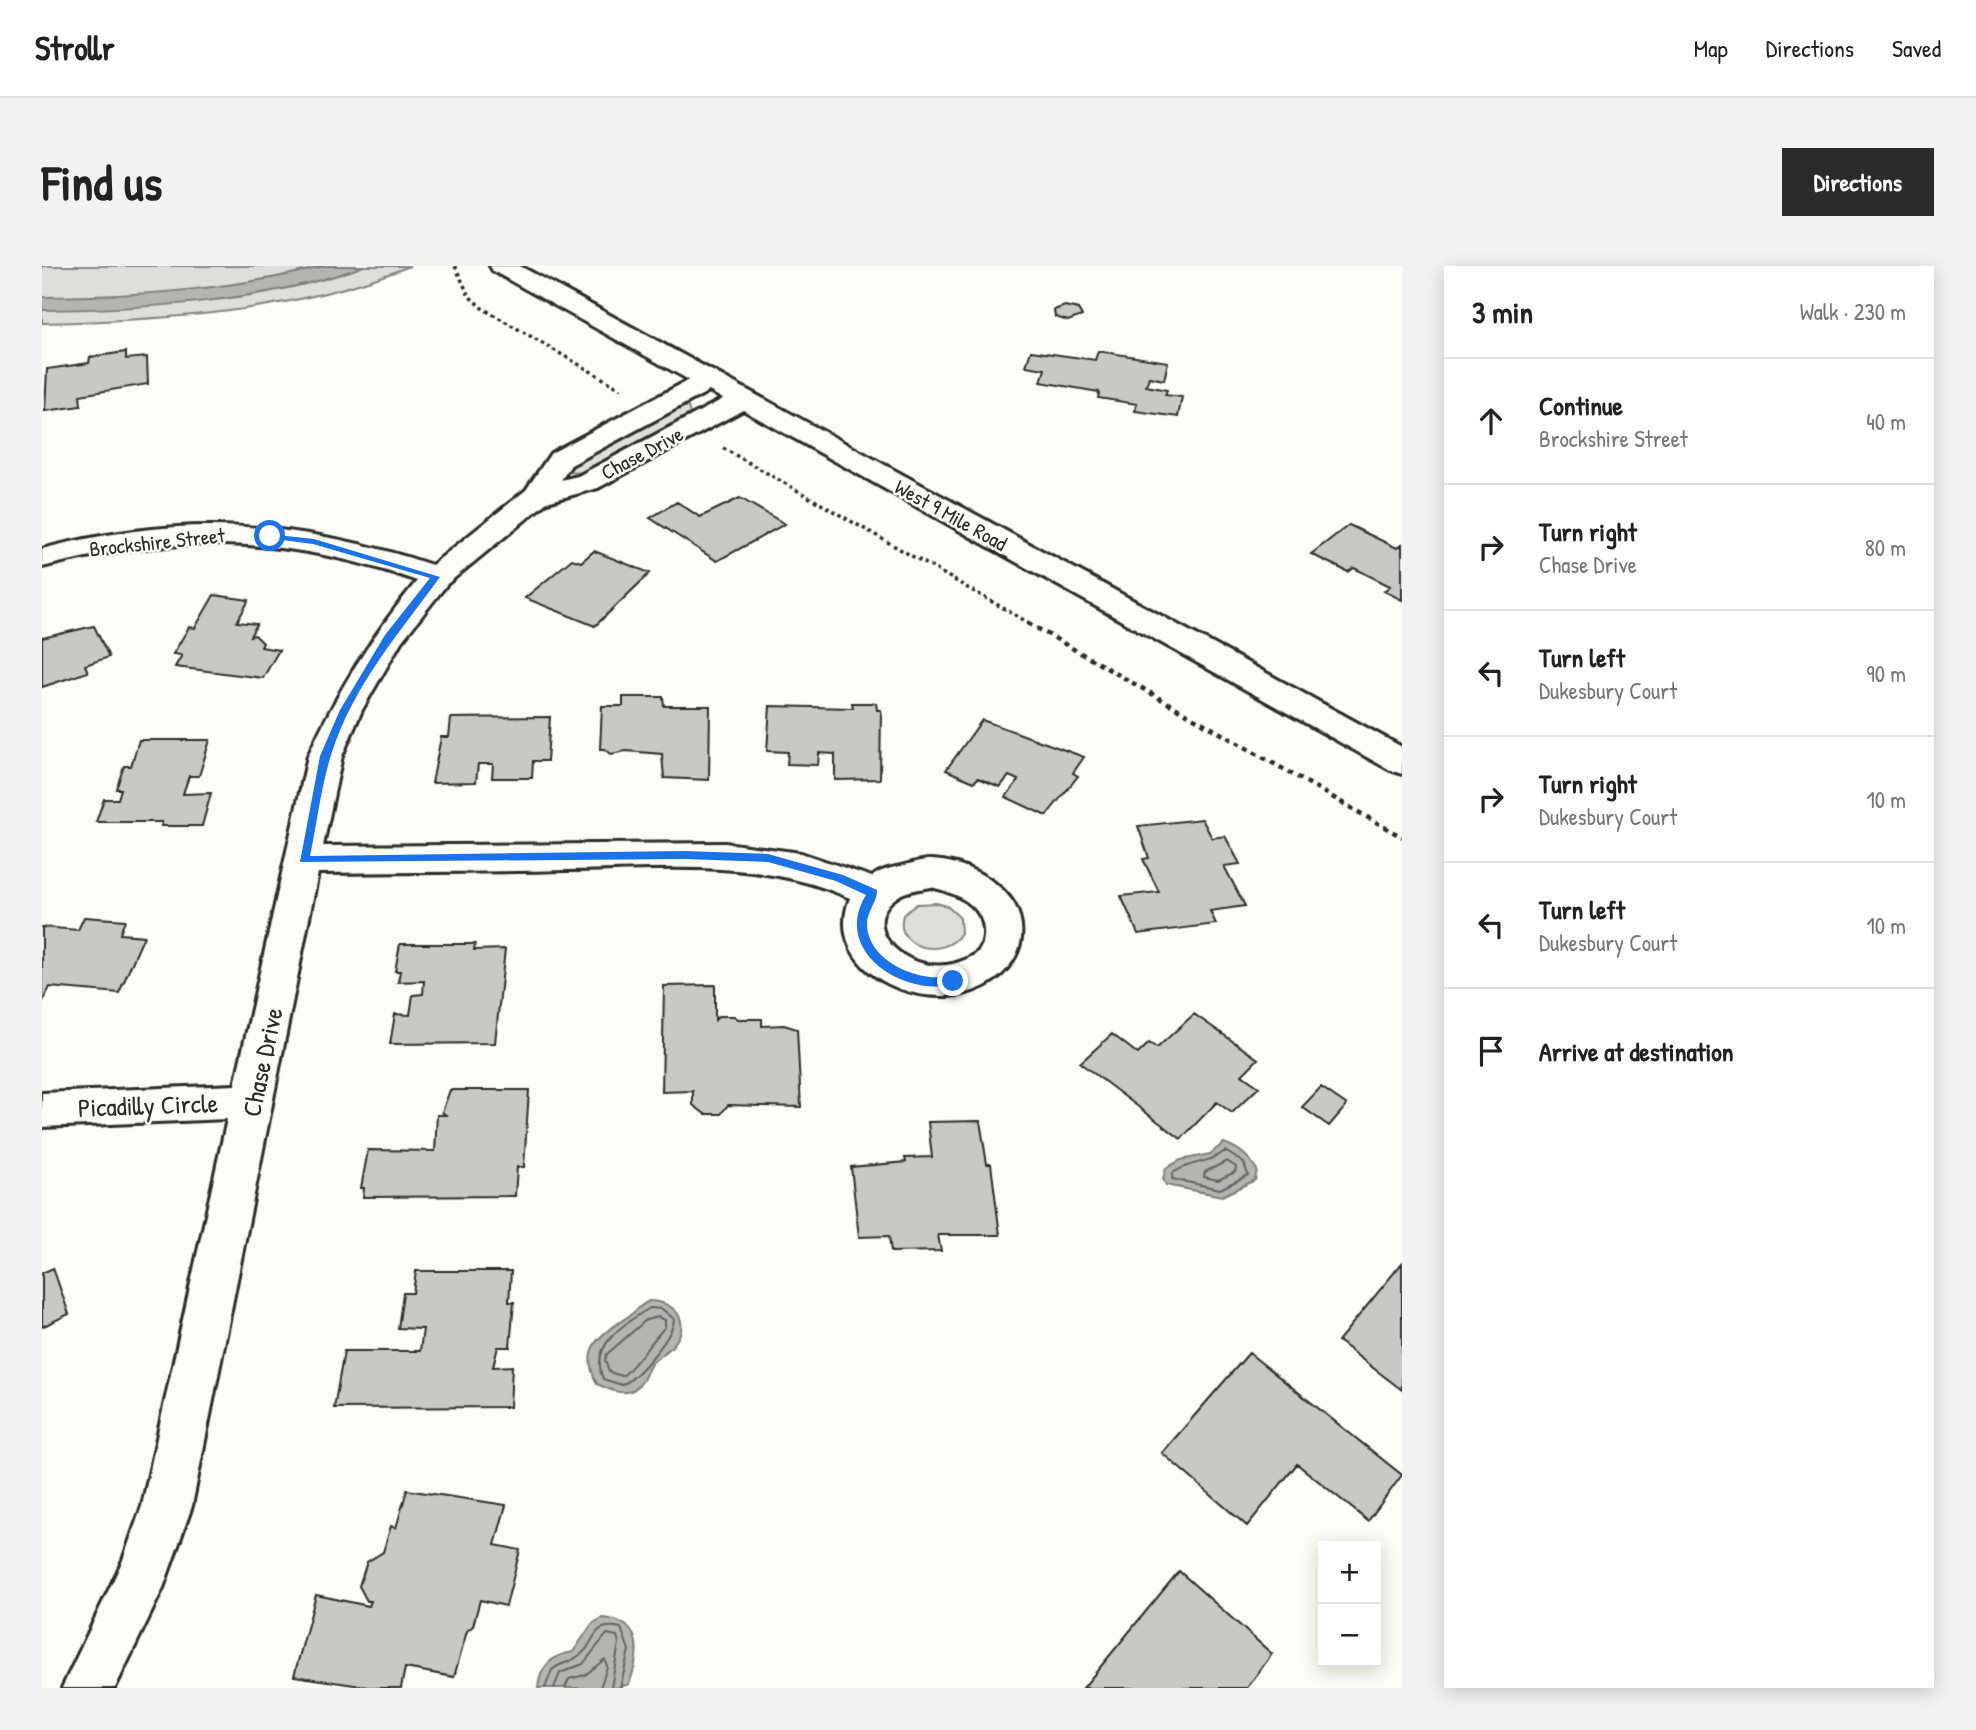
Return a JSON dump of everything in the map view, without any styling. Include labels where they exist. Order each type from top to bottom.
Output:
[{"type":"street","name":"West 9 Mile Road","points":[[502,266],[1402,762]]},
{"type":"street","name":"Chase Drive","points":[[88,1688],[145,1570],[167,1506],[326,756],[345,710],[388,637],[436,577],[537,496],[561,459],[710,380]]},
{"type":"street","name":"Chase Drive","points":[[537,496],[589,482],[743,399]]},
{"type":"street","name":"Brockshire Street","points":[[42,558],[130,541],[182,536],[270,536],[324,544],[436,577]]},
{"type":"street","points":[[304,860],[685,855],[768,858],[839,878],[873,893]]},
{"type":"street","name":"Picadilly Circle","points":[[42,1110],[254,1101]]},
{"type":"path","points":[[455,266],[469,296],[482,307],[628,393]]},
{"type":"path","points":[[711,441],[1402,837]]},
{"type":"shaded area","points":[[42,266],[410,266],[365,282],[275,304],[183,316],[42,323]]},
{"type":"shaded area","points":[[676,406],[688,407],[690,414],[581,473],[568,472],[567,464]]},
{"type":"shaded area","points":[[936,903],[947,906],[960,918],[961,933],[954,941],[944,946],[933,948],[913,943],[902,927],[903,915],[917,904]]},
{"type":"water","points":[[325,266],[364,266],[288,288],[206,301],[122,308],[42,310],[42,297],[184,290],[255,281]]},
{"type":"water","points":[[1224,1143],[1239,1150],[1250,1161],[1257,1170],[1255,1180],[1222,1196],[1166,1185],[1163,1179],[1166,1168],[1181,1160],[1210,1154]]},
{"type":"water","points":[[649,1301],[674,1309],[681,1322],[678,1337],[670,1348],[651,1364],[637,1388],[620,1392],[597,1384],[590,1361],[595,1344],[600,1337]]},
{"type":"water","points":[[602,1618],[615,1620],[632,1632],[637,1650],[629,1684],[617,1688],[538,1688],[539,1680],[549,1663],[559,1656],[573,1652],[592,1624]]},
{"type":"building","points":[[1065,306],[1078,309],[1082,316],[1068,321],[1055,317],[1054,310]]},
{"type":"building","points":[[1031,351],[1095,360],[1098,351],[1168,362],[1164,380],[1149,377],[1146,386],[1167,390],[1165,395],[1182,397],[1178,417],[1135,411],[1137,404],[1098,398],[1099,392],[1041,382],[1045,369],[1026,366]]},
{"type":"building","points":[[126,352],[126,359],[147,357],[148,384],[80,395],[81,406],[45,411],[47,369],[89,363],[90,357]]},
{"type":"building","points":[[740,498],[785,524],[717,561],[650,518],[677,502],[700,517]]},
{"type":"building","points":[[1349,525],[1397,548],[1402,544],[1402,600],[1384,591],[1390,586],[1354,568],[1348,572],[1311,554]]},
{"type":"building","points":[[594,551],[650,573],[595,626],[525,598],[572,559],[581,562]]},
{"type":"building","points":[[214,595],[249,600],[237,622],[257,624],[250,636],[255,635],[263,643],[261,647],[279,650],[263,678],[175,667],[182,655],[173,654],[189,627],[195,628]]},
{"type":"building","points":[[94,626],[109,657],[85,665],[88,672],[42,687],[42,638]]},
{"type":"building","points":[[623,697],[663,697],[664,706],[710,706],[709,780],[664,778],[662,754],[626,751],[611,754],[600,749],[602,706],[623,706]]},
{"type":"building","points":[[852,703],[876,703],[877,710],[881,710],[880,779],[835,780],[835,754],[819,753],[818,765],[787,764],[788,752],[767,751],[770,706],[853,708]]},
{"type":"building","points":[[550,717],[547,761],[533,761],[532,778],[492,778],[493,764],[478,764],[476,782],[432,783],[441,737],[449,737],[451,718]]},
{"type":"building","points":[[982,720],[1084,757],[1073,773],[1078,776],[1046,816],[1006,797],[1018,780],[1009,776],[1000,787],[978,778],[974,782],[946,770]]},
{"type":"building","points":[[139,740],[210,740],[199,776],[189,776],[183,794],[211,793],[202,826],[161,826],[162,822],[96,822],[104,799],[118,799],[121,789],[116,789],[124,766],[131,766]]},
{"type":"building","points":[[1202,819],[1212,838],[1225,836],[1240,864],[1224,866],[1245,906],[1210,911],[1216,924],[1138,934],[1121,896],[1159,892],[1143,859],[1149,858],[1138,826]]},
{"type":"building","points":[[84,917],[125,920],[120,934],[144,936],[119,993],[50,987],[42,1003],[42,927],[78,930]]},
{"type":"building","points":[[400,944],[475,944],[474,950],[505,949],[495,1043],[390,1044],[395,1014],[410,1015],[413,995],[423,994],[424,981],[398,982],[400,971],[395,971]]},
{"type":"building","points":[[715,985],[715,1020],[719,1016],[762,1019],[762,1026],[784,1025],[797,1029],[801,1107],[728,1105],[721,1114],[705,1114],[693,1105],[693,1091],[662,1092],[664,986]]},
{"type":"building","points":[[1194,1014],[1258,1059],[1242,1075],[1259,1087],[1232,1113],[1217,1102],[1181,1139],[1080,1063],[1112,1034],[1138,1054],[1149,1043],[1157,1048]]},
{"type":"building","points":[[1321,1087],[1347,1105],[1329,1126],[1302,1107]]},
{"type":"building","points":[[450,1090],[529,1090],[524,1167],[517,1167],[515,1196],[363,1197],[364,1188],[361,1188],[368,1150],[435,1151],[437,1115],[446,1115],[442,1112]]},
{"type":"building","points":[[980,1121],[987,1164],[991,1164],[1000,1235],[938,1235],[941,1251],[891,1252],[889,1236],[859,1237],[851,1167],[906,1162],[905,1158],[932,1157],[928,1122]]},
{"type":"building","points":[[1402,1263],[1402,1390],[1338,1341]]},
{"type":"building","points":[[53,1268],[69,1314],[42,1327],[42,1273]]},
{"type":"building","points":[[416,1271],[511,1271],[509,1302],[514,1302],[510,1347],[498,1347],[493,1367],[512,1366],[510,1407],[334,1408],[344,1351],[420,1351],[423,1329],[398,1328],[403,1293],[413,1293]]},
{"type":"building","points":[[1249,1353],[1402,1475],[1368,1521],[1297,1464],[1247,1526],[1162,1453]]},
{"type":"building","points":[[407,1490],[506,1505],[495,1545],[520,1550],[506,1606],[480,1600],[473,1626],[467,1631],[454,1677],[405,1668],[401,1688],[374,1688],[294,1676],[316,1595],[369,1606],[371,1601],[367,1601],[359,1586],[367,1562],[383,1552],[391,1526],[396,1528]]},
{"type":"building","points":[[1179,1571],[1272,1654],[1247,1688],[1083,1688]]},
{"type":"route","points":[[270,536],[314,542],[356,552],[436,577],[388,637],[345,710],[326,756],[304,860],[685,855],[768,858],[839,878],[873,893],[863,909],[861,925],[865,941],[875,956],[890,969],[910,978],[931,982],[953,981]]}]
